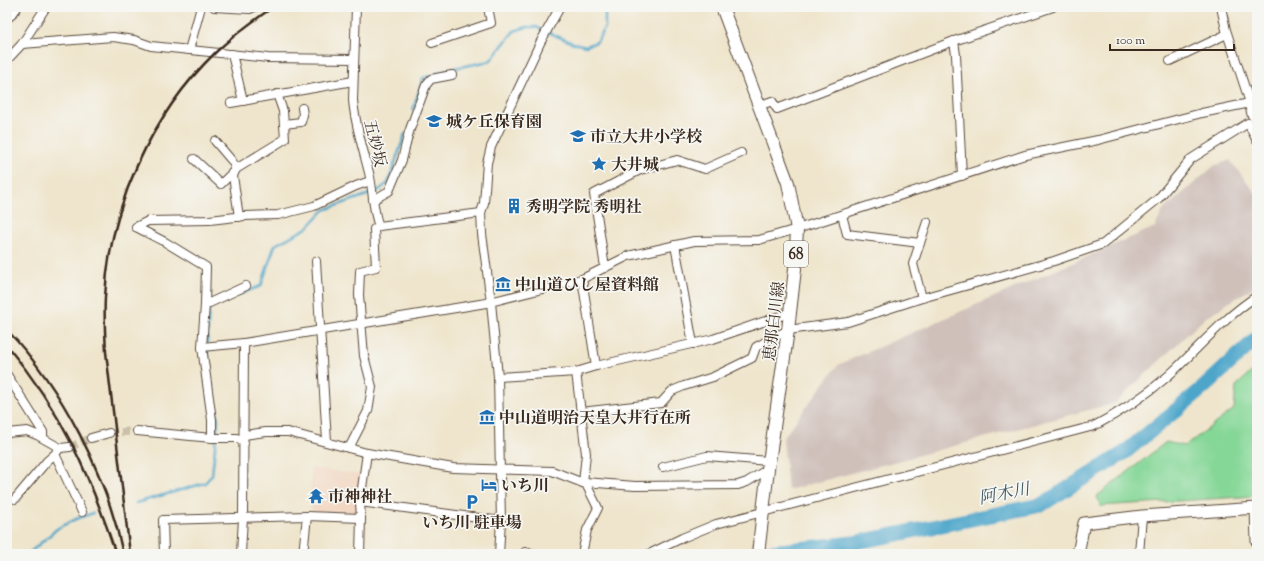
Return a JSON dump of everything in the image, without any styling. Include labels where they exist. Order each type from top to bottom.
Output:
[{"type":"highway","points":[[7,15],[14,7]]},
{"type":"main road","name":"恵那白川線","points":[[722,7],[788,183],[797,229],[795,269],[788,330],[768,465],[758,554]]},
{"type":"street","points":[[7,60],[22,44],[46,7]]},
{"type":"street","points":[[190,50],[201,7]]},
{"type":"street","points":[[214,7],[250,10],[254,7]]},
{"type":"street","name":"五妙坂","points":[[356,7],[353,111],[379,226]]},
{"type":"street","points":[[432,43],[491,23],[488,7]]},
{"type":"street","points":[[499,554],[501,521],[501,469],[498,377],[481,213],[484,203],[486,163],[491,146],[540,42],[560,7]]},
{"type":"street","points":[[764,104],[772,102],[776,109],[954,41],[1053,7]]},
{"type":"street","points":[[1220,7],[1227,34],[1253,103],[1253,114],[1257,119]]},
{"type":"street","points":[[1170,61],[1227,34]]},
{"type":"street","points":[[22,44],[114,36],[134,40],[152,46],[268,58],[354,59]]},
{"type":"street","points":[[954,41],[962,176]]},
{"type":"street","points":[[232,54],[243,101]]},
{"type":"street","points":[[374,200],[389,191],[402,160],[409,132],[426,85],[431,79],[452,75]]},
{"type":"street","points":[[232,103],[353,80]]},
{"type":"street","points":[[194,159],[221,184],[236,169],[286,139],[283,111],[277,94]]},
{"type":"street","points":[[202,347],[244,343],[320,332],[491,302],[582,279],[628,256],[694,241],[758,240],[842,215],[1025,155],[1098,140],[1253,103]]},
{"type":"street","points":[[284,124],[301,122],[303,116],[302,108]]},
{"type":"street","points":[[581,412],[661,403],[672,392],[684,386],[713,377],[752,358],[756,347],[788,330],[848,322],[922,298],[1054,261],[1103,244],[1158,199],[1192,159],[1248,124],[1257,141]]},
{"type":"street","points":[[215,141],[236,169]]},
{"type":"street","points":[[605,268],[594,194],[640,170],[677,160],[705,169],[741,154]]},
{"type":"street","points":[[236,169],[233,176],[239,217]]},
{"type":"street","points":[[216,439],[202,347],[206,267],[165,242],[136,227],[148,221],[210,220],[278,215],[314,206],[370,181]]},
{"type":"street","points":[[349,448],[368,410],[372,387],[364,356],[359,295],[360,271],[376,267],[374,230],[379,226],[481,213]]},
{"type":"street","points":[[842,215],[847,234],[920,243]]},
{"type":"street","points":[[922,298],[913,264],[927,222]]},
{"type":"street","points":[[675,245],[693,344]]},
{"type":"street","points":[[316,261],[327,442]]},
{"type":"street","points":[[582,279],[596,366]]},
{"type":"street","points":[[205,305],[246,286]]},
{"type":"street","points":[[649,554],[716,524],[1094,426],[1121,412],[1167,377],[1223,323],[1257,296]]},
{"type":"street","points":[[498,377],[576,372],[712,339],[789,313]]},
{"type":"street","points":[[241,554],[243,517],[244,343]]},
{"type":"street","points":[[576,372],[586,454],[584,482],[598,508],[588,530],[582,554]]},
{"type":"street","points":[[7,375],[43,432],[44,438]]},
{"type":"street","points":[[7,433],[27,431],[44,438],[58,451],[82,512]]},
{"type":"street","points":[[137,431],[216,439],[236,438],[241,440],[266,432],[288,432],[367,453],[453,468],[552,471],[584,482],[635,486],[738,485],[747,482],[768,465]]},
{"type":"street","points":[[91,438],[109,433]]},
{"type":"street","points":[[15,499],[47,461],[58,451],[70,447]]},
{"type":"street","points":[[360,554],[360,502],[367,453]]},
{"type":"street","points":[[663,467],[707,456],[768,465]]},
{"type":"street","points":[[360,502],[501,521]]},
{"type":"street","points":[[1078,554],[1084,523],[1142,516],[1257,508],[1257,541]]},
{"type":"street","points":[[303,554],[307,516]]},
{"type":"street","points":[[164,554],[163,520],[307,516],[361,518]]},
{"type":"street","points":[[1139,554],[1142,516]]},
{"type":"street","points":[[525,554],[525,552],[534,554]]},
{"type":"shaded area","points":[[1230,160],[1257,195],[1257,285],[1206,317],[1115,403],[788,490],[783,438],[838,365],[1155,227],[1164,209],[1214,166]]},
{"type":"shaded area","points":[[311,468],[362,475],[358,515],[311,513]]},
{"type":"green space","points":[[1257,367],[1257,496],[1100,506],[1097,496],[1166,442],[1185,446],[1234,409],[1236,386]]},
{"type":"waterway","points":[[435,74],[455,68],[490,61],[514,31],[527,27],[536,27],[573,43],[586,46],[597,42],[605,27],[605,7]]},
{"type":"waterway","points":[[413,110],[423,78],[430,76]]},
{"type":"waterway","points":[[227,299],[261,286],[275,245],[307,228],[324,210],[379,190],[388,183],[405,134]]},
{"type":"waterway","points":[[136,503],[205,483],[212,475],[218,420],[210,378],[207,343],[209,306],[211,305]]},
{"type":"waterway","name":"阿木川","points":[[753,554],[853,543],[1041,505],[1124,453],[1203,388],[1257,338]]},
{"type":"waterway","points":[[28,554],[58,528],[93,513]]},
{"type":"tunnel","points":[[109,433],[137,431]]},
{"type":"tunnel","points":[[70,447],[91,438]]},
{"type":"railway","points":[[130,554],[105,338],[105,297],[108,263],[115,230],[125,197],[138,164],[153,133],[172,104],[193,77],[216,52],[244,28],[273,7]]},
{"type":"railway","points":[[7,330],[46,378],[80,434],[106,494],[116,524],[123,554]]},
{"type":"railway","points":[[7,346],[43,394],[72,444],[96,497],[116,554]]},
{"type":"place","name":"城ケ丘保育園","points":[[434,121]]},
{"type":"place","name":"市立大井小学校","points":[[578,136]]},
{"type":"place","name":"大井城","points":[[599,164]]},
{"type":"place","name":"秀明学院 秀明社","points":[[514,206]]},
{"type":"place","name":"中山道ひし屋資料館","points":[[503,284]]},
{"type":"place","name":"中山道明治天皇大井行在所","points":[[487,417]]},
{"type":"place","name":"いち川","points":[[489,485]]},
{"type":"place","name":"市神神社","points":[[316,496]]},
{"type":"place","name":"いち川 駐車場","points":[[472,502]]}]
